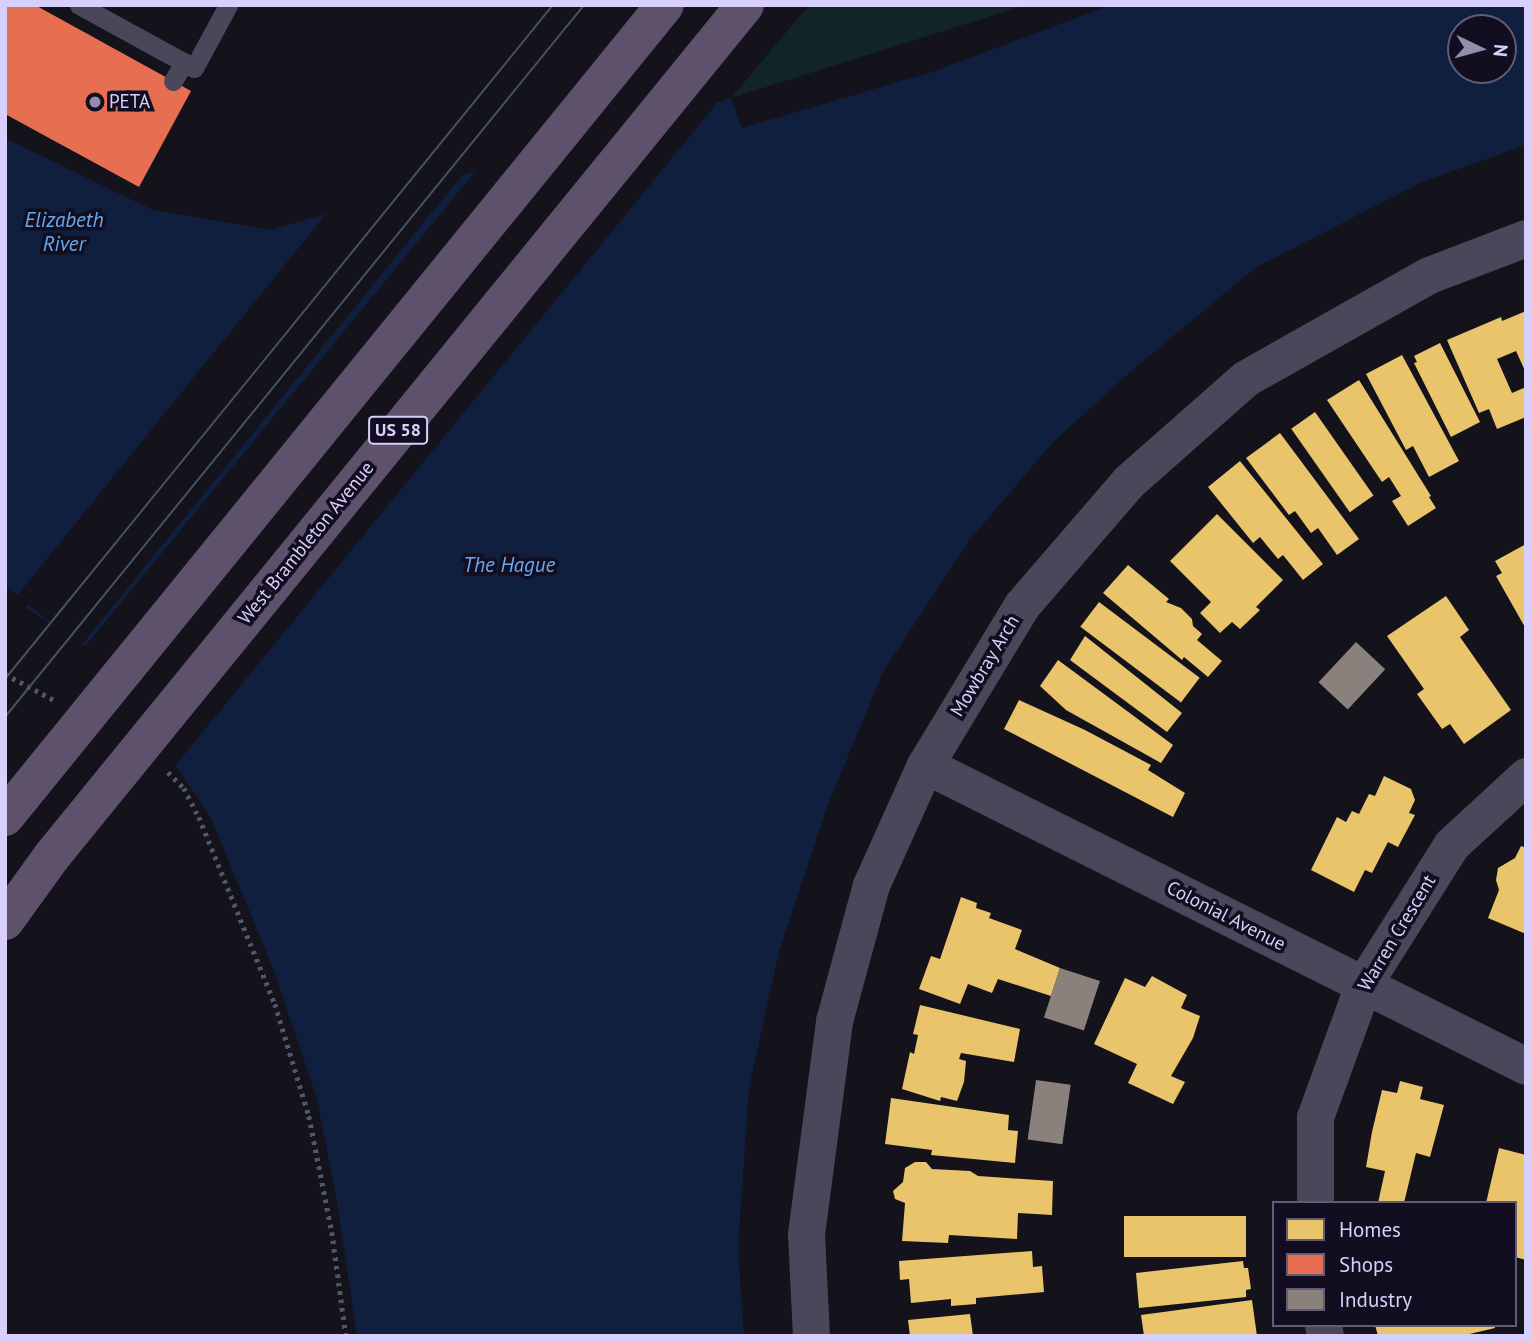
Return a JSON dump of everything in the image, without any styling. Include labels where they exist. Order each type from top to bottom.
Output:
[{"type":"main road","name":"US 58","points":[[5,817],[665,5]]},
{"type":"main road","name":"West Brambleton Avenue","points":[[5,921],[52,856],[745,5]]},
{"type":"street","name":"Mowbray Arch","points":[[811,1336],[806,1234],[834,1021],[871,885],[925,765],[1022,605],[1128,482],[1246,379],[1429,275],[1526,238]]},
{"type":"street","name":"Colonial Avenue","points":[[925,765],[1526,1066]]},
{"type":"street","name":"Warren Crescent","points":[[1315,1201],[1315,1117],[1363,985],[1451,845],[1526,776]]},
{"type":"lane","points":[[79,5],[194,68],[228,5]]},
{"type":"lane","points":[[173,81],[184,62]]},
{"type":"path","points":[[5,674],[60,703]]},
{"type":"path","points":[[163,768],[184,788],[191,801],[275,1004],[309,1116],[332,1232],[346,1336]]},
{"type":"green space","points":[[809,5],[1026,5],[731,98]]},
{"type":"water","name":"The Hague","points":[[1111,5],[1526,5],[1526,145],[1422,182],[1255,268],[1136,367],[1053,442],[968,542],[883,672],[827,807],[779,952],[749,1088],[738,1249],[744,1336],[357,1336],[337,1202],[317,1099],[274,971],[211,818],[103,657],[26,608],[29,603],[5,586],[5,138],[153,210],[270,230],[731,98],[742,128],[932,72]]},
{"type":"pier","points":[[721,98],[174,767],[100,660],[83,649],[479,167]]},
{"type":"pier","points":[[403,119],[466,170],[80,646],[17,595]]},
{"type":"building: Homes","points":[[1526,311],[1526,373],[1516,351],[1497,359],[1512,393],[1526,387],[1526,417],[1497,429],[1489,409],[1479,413],[1447,340],[1501,317],[1502,321]]},
{"type":"building: Homes","points":[[1440,343],[1480,422],[1451,437],[1414,363],[1417,362],[1414,356]]},
{"type":"building: Homes","points":[[1402,355],[1459,461],[1429,477],[1413,446],[1406,450],[1366,374]]},
{"type":"building: Homes","points":[[1359,380],[1436,508],[1408,526],[1392,501],[1401,496],[1389,477],[1382,482],[1327,400]]},
{"type":"building: Homes","points":[[1315,412],[1374,496],[1350,512],[1291,429]]},
{"type":"building: Homes","points":[[1280,433],[1359,539],[1337,555],[1318,528],[1311,533],[1295,511],[1289,515],[1246,458]]},
{"type":"building: Homes","points":[[1240,461],[1323,564],[1303,580],[1283,555],[1278,559],[1260,537],[1253,543],[1208,487]]},
{"type":"building: Homes","points":[[1217,514],[1283,580],[1256,607],[1260,610],[1240,629],[1232,622],[1220,633],[1200,613],[1211,602],[1170,561]]},
{"type":"building: Homes","points":[[1526,544],[1526,629],[1496,576],[1502,573],[1495,561]]},
{"type":"building: Homes","points":[[1128,565],[1169,599],[1166,602],[1181,608],[1192,619],[1193,626],[1202,634],[1197,640],[1222,661],[1208,677],[1184,657],[1182,660],[1103,593]]},
{"type":"building: Homes","points":[[1446,596],[1469,630],[1460,637],[1511,710],[1464,744],[1450,724],[1442,729],[1417,694],[1424,689],[1387,636]]},
{"type":"building: Homes","points":[[1099,602],[1200,678],[1181,703],[1080,627]]},
{"type":"building: Homes","points":[[1085,636],[1182,713],[1167,732],[1070,660]]},
{"type":"building: Homes","points":[[1058,660],[1173,745],[1161,763],[1066,710],[1040,686]]},
{"type":"building: Homes","points":[[1019,700],[1085,730],[1151,765],[1148,770],[1185,793],[1173,817],[1004,729]]},
{"type":"building: Homes","points":[[1384,776],[1411,789],[1415,800],[1409,813],[1415,815],[1398,847],[1388,842],[1372,873],[1365,870],[1354,892],[1311,870],[1337,817],[1346,822],[1352,811],[1359,814],[1369,794],[1375,796]]},
{"type":"building: Homes","points":[[1521,846],[1526,848],[1526,934],[1488,918],[1499,890],[1496,880],[1498,868],[1515,858]]},
{"type":"building: Homes","points":[[961,897],[977,903],[976,908],[991,913],[989,918],[1022,930],[1015,949],[1060,968],[1051,996],[998,979],[992,993],[968,984],[960,1004],[919,989],[931,956],[940,959]]},
{"type":"building: Homes","points":[[1152,976],[1187,995],[1181,1008],[1200,1016],[1193,1038],[1171,1076],[1185,1082],[1173,1104],[1128,1083],[1137,1064],[1094,1044],[1125,978],[1145,987]]},
{"type":"building: Homes","points":[[920,1005],[1020,1029],[1014,1062],[961,1053],[959,1059],[966,1061],[964,1082],[957,1101],[941,1097],[940,1101],[902,1089],[910,1052],[914,1054],[918,1035],[913,1034]]},
{"type":"building: Homes","points":[[1400,1081],[1423,1087],[1420,1099],[1444,1105],[1430,1157],[1416,1153],[1404,1201],[1378,1201],[1385,1171],[1366,1167],[1372,1132],[1382,1090],[1397,1093]]},
{"type":"building: Homes","points":[[891,1098],[1009,1115],[1008,1130],[1018,1131],[1015,1163],[931,1155],[932,1150],[885,1144]]},
{"type":"building: Homes","points":[[1499,1148],[1526,1155],[1526,1260],[1517,1258],[1517,1201],[1486,1201]]},
{"type":"building: Homes","points":[[915,1162],[926,1162],[932,1169],[970,1171],[978,1176],[1053,1181],[1052,1215],[1018,1213],[1017,1239],[949,1235],[948,1243],[902,1241],[905,1203],[895,1199],[893,1191],[903,1182],[905,1168]]},
{"type":"building: Homes","points":[[1124,1216],[1246,1216],[1246,1257],[1124,1257]]},
{"type":"building: Homes","points":[[1032,1251],[1033,1267],[1042,1266],[1044,1292],[976,1298],[976,1304],[951,1306],[951,1299],[911,1303],[909,1279],[900,1280],[899,1261]]},
{"type":"building: Homes","points":[[1243,1261],[1244,1268],[1248,1268],[1251,1289],[1246,1290],[1246,1297],[1139,1308],[1136,1273]]},
{"type":"building: Homes","points":[[1252,1300],[1257,1336],[1144,1336],[1141,1315]]},
{"type":"building: Homes","points":[[970,1314],[973,1336],[910,1336],[908,1320]]},
{"type":"building: Homes","points":[[1376,1327],[1495,1328],[1461,1336],[1378,1336]]},
{"type":"building: Shops","name":"PETA","points":[[5,5],[35,5],[191,91],[139,187],[5,114]]},
{"type":"building: Industry","points":[[1356,642],[1385,669],[1348,710],[1318,682]]},
{"type":"building: Industry","points":[[1060,968],[1100,981],[1084,1030],[1044,1017]]},
{"type":"building: Industry","points":[[1036,1080],[1071,1085],[1062,1144],[1028,1139]]},
{"type":"tram line","points":[[5,679],[553,5]]},
{"type":"tram line","points":[[5,717],[584,5]]},
{"type":"place","name":"PETA","points":[[95,102]]},
{"type":"water label","name":"Elizabeth River","points":[[64,232]]}]
